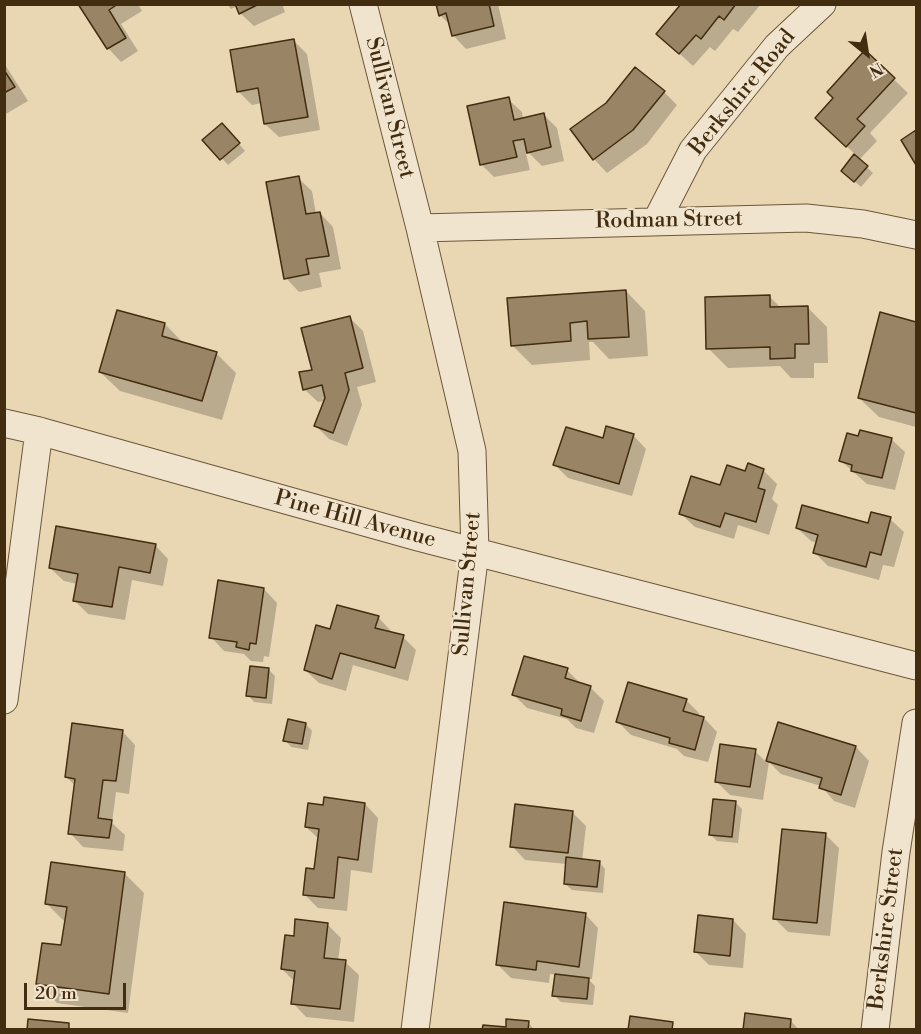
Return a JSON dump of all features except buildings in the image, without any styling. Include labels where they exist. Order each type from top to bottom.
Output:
[{"type":"street","name":"Sullivan Street","points":[[363,4],[420,228],[472,451],[475,552],[415,1029]]},
{"type":"street","name":"Berkshire Road","points":[[657,220],[693,150],[777,46],[822,4]]},
{"type":"street","name":"Rodman Street","points":[[420,228],[657,220],[806,218],[863,224],[916,235]]},
{"type":"street","name":"Pine Hill Avenue","points":[[4,423],[475,552],[916,666]]},
{"type":"street","points":[[4,700],[39,431]]},
{"type":"street","name":"Berkshire Street","points":[[875,1029],[896,852],[916,723]]}]
